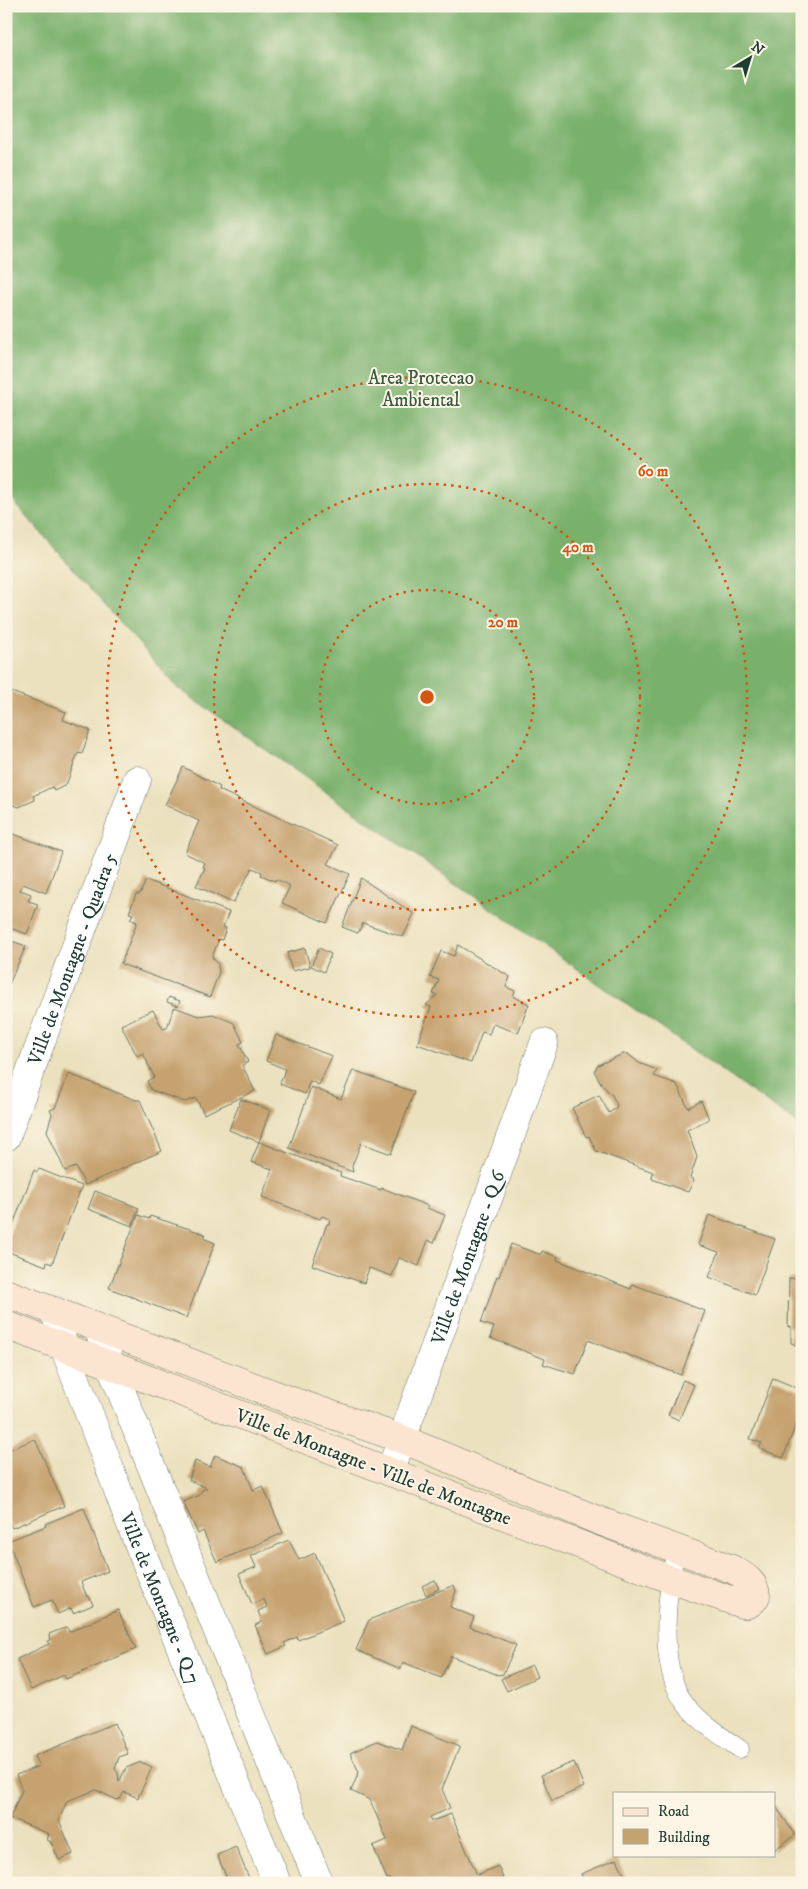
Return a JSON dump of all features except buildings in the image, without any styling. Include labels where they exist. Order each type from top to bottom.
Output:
[{"type":"street","name":"Ville de Montagne - Quadra 5","points":[[6,1137],[137,780]]},
{"type":"street","name":"Ville de Montagne - Q 6","points":[[390,1472],[544,1043]]},
{"type":"street","name":"Ville de Montagne - Ville de Montagne","points":[[6,1293],[292,1401],[402,1439],[597,1520],[732,1569],[751,1581],[756,1589],[756,1596],[754,1601],[748,1605],[742,1604],[670,1579],[111,1366],[6,1324]]},
{"type":"street","name":"Ville de Montagne - Q 7","points":[[55,1311],[64,1347],[134,1533],[277,1883]]},
{"type":"street","points":[[98,1328],[111,1366],[319,1883]]},
{"type":"lane","points":[[676,1549],[670,1579],[667,1617],[668,1661],[673,1683],[685,1702],[700,1718],[740,1749]]},
{"type":"green space","name":"Area Protecao Ambiental","points":[[6,6],[802,6],[802,1127],[178,688],[6,493]]}]
